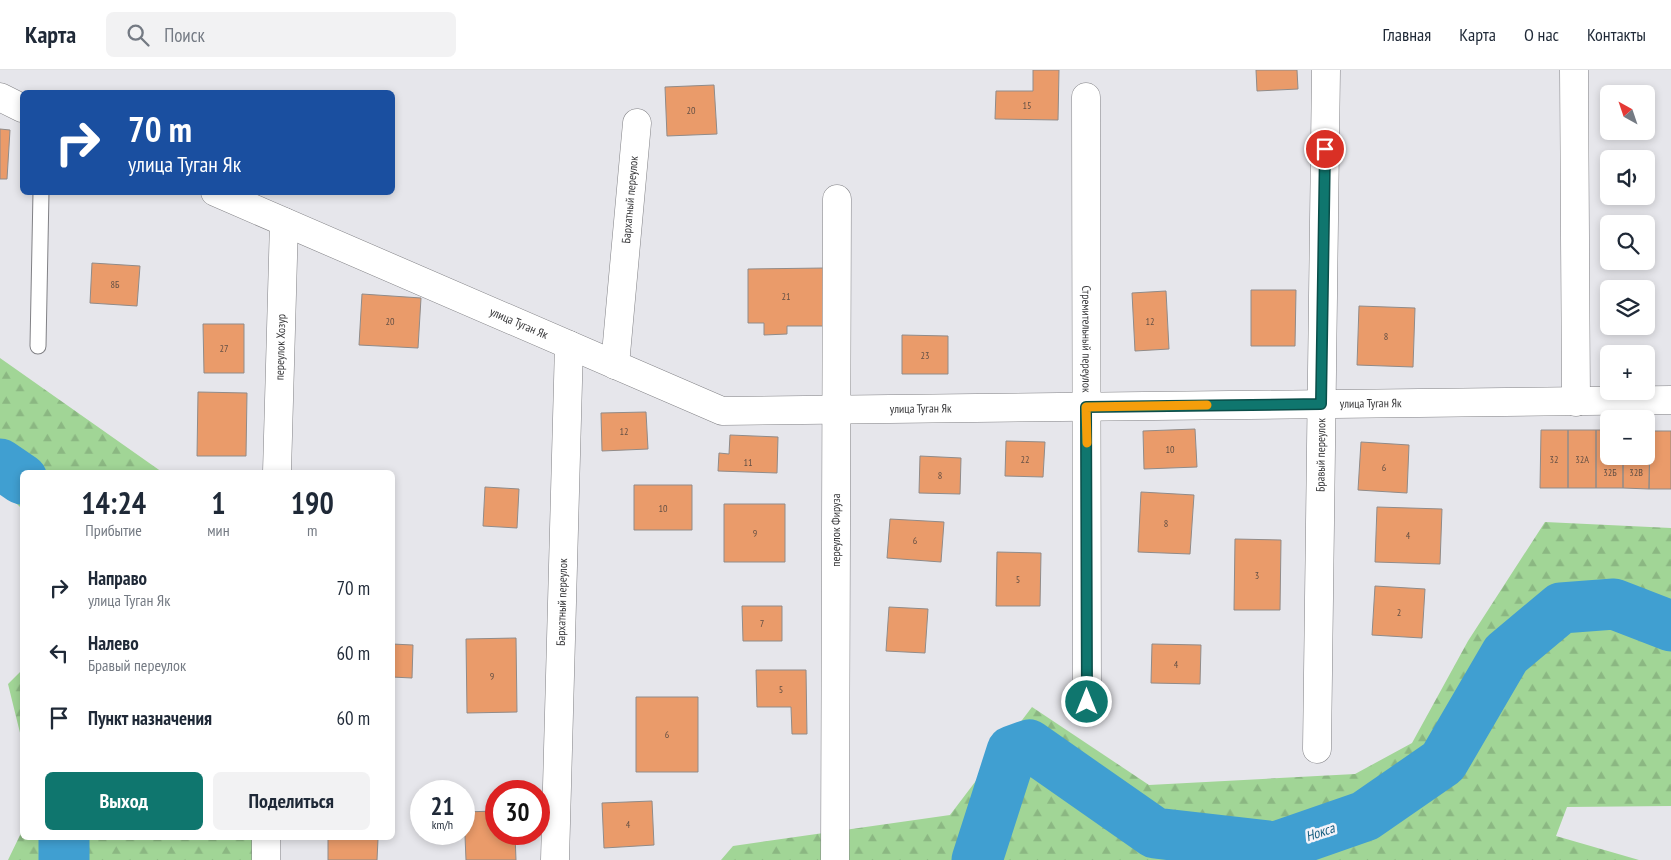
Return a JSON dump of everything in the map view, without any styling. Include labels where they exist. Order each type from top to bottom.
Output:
[{"type":"street","name":"Бравый переулок","points":[[1317,750],[1326,70]]},
{"type":"street","points":[[1574,70],[1576,402]]},
{"type":"street","points":[[0,97],[20,107]]},
{"type":"street","name":"Стремительный переулок","points":[[1086,97],[1087,702]]},
{"type":"street","name":"Бархатный переулок","points":[[616,365],[637,123]]},
{"type":"street","name":"улица Туган Як","points":[[222,195],[722,411],[1671,400]]},
{"type":"street","name":"переулок Фируза","points":[[835,860],[837,199]]},
{"type":"street","name":"переулок Хозур","points":[[277,470],[284,222]]},
{"type":"street","name":"Бархатный переулок","points":[[555,860],[569,345]]},
{"type":"street","points":[[266,840],[266,860]]},
{"type":"lane","points":[[38,346],[41,195]]},
{"type":"green space","points":[[0,358],[159,470],[20,470],[20,507],[0,487]]},
{"type":"green space","points":[[1545,522],[1671,528],[1671,806],[1567,807],[1556,836],[1639,860],[721,860],[733,846],[950,815],[1032,707],[1149,785],[1355,774],[1412,743],[1468,641]]},
{"type":"green space","points":[[20,672],[20,733],[8,684]]},
{"type":"green space","points":[[20,835],[20,840],[280,840],[265,860],[8,860]]},
{"type":"building","points":[[1033,70],[1059,70],[1058,120],[995,119],[996,91],[1033,91]]},
{"type":"building","points":[[1256,70],[1297,70],[1298,89],[1257,91]]},
{"type":"building","points":[[714,85],[717,134],[667,136],[665,87]]},
{"type":"building","points":[[0,129],[10,130],[7,179],[0,179]]},
{"type":"building","points":[[92,263],[140,266],[137,306],[90,303]]},
{"type":"building","points":[[825,268],[825,326],[787,326],[787,334],[764,335],[764,323],[748,323],[748,269]]},
{"type":"building","points":[[1251,290],[1296,290],[1295,346],[1251,346]]},
{"type":"building","points":[[1166,291],[1169,349],[1135,351],[1132,293]]},
{"type":"building","points":[[362,294],[421,298],[418,348],[359,345]]},
{"type":"building","points":[[1359,306],[1415,308],[1413,367],[1357,365]]},
{"type":"building","points":[[203,324],[244,324],[244,373],[204,373]]},
{"type":"building","points":[[902,335],[948,336],[948,374],[902,374]]},
{"type":"building","points":[[198,392],[247,393],[246,456],[197,456]]},
{"type":"building","points":[[646,412],[648,449],[602,451],[601,413]]},
{"type":"building","points":[[1195,429],[1197,467],[1144,469],[1143,431]]},
{"type":"building","points":[[1541,430],[1568,430],[1568,488],[1540,488]]},
{"type":"building","points":[[1568,430],[1596,430],[1596,488],[1568,488]]},
{"type":"building","points":[[1596,430],[1600,430],[1600,465],[1623,465],[1623,488],[1596,488]]},
{"type":"building","points":[[1655,431],[1671,431],[1671,489],[1649,489],[1649,465],[1655,465]]},
{"type":"building","points":[[730,435],[778,437],[777,473],[718,471],[719,453],[729,454]]},
{"type":"building","points":[[1006,441],[1045,442],[1043,477],[1005,476]]},
{"type":"building","points":[[1361,442],[1409,445],[1407,493],[1358,490]]},
{"type":"building","points":[[920,456],[961,458],[960,494],[919,493]]},
{"type":"building","points":[[1623,465],[1649,465],[1649,489],[1623,488]]},
{"type":"building","points":[[634,485],[692,485],[692,530],[634,530]]},
{"type":"building","points":[[485,487],[519,489],[517,528],[483,526]]},
{"type":"building","points":[[1141,492],[1194,495],[1190,554],[1138,552]]},
{"type":"building","points":[[724,504],[785,504],[785,562],[724,562]]},
{"type":"building","points":[[1377,507],[1442,509],[1440,564],[1375,562]]},
{"type":"building","points":[[890,519],[944,522],[941,562],[887,558]]},
{"type":"building","points":[[1235,539],[1281,540],[1280,610],[1234,610]]},
{"type":"building","points":[[997,552],[1041,553],[1040,606],[996,606]]},
{"type":"building","points":[[1375,586],[1425,589],[1422,638],[1372,635]]},
{"type":"building","points":[[742,606],[782,606],[782,641],[743,641]]},
{"type":"building","points":[[889,607],[928,609],[925,653],[886,651]]},
{"type":"building","points":[[516,638],[517,712],[467,713],[466,639]]},
{"type":"building","points":[[395,644],[413,645],[412,678],[395,677]]},
{"type":"building","points":[[1152,644],[1201,645],[1200,684],[1151,683]]},
{"type":"building","points":[[756,670],[806,670],[807,734],[792,734],[791,707],[757,707]]},
{"type":"building","points":[[636,697],[698,697],[698,772],[636,772]]},
{"type":"building","points":[[652,801],[654,845],[604,848],[602,803]]},
{"type":"building","points":[[485,811],[485,845],[515,845],[516,860],[466,860],[465,845],[475,845],[475,812]]},
{"type":"building","points":[[328,840],[378,840],[377,860],[328,860]]},
{"type":"waterway","name":"Нокса","points":[[0,464],[20,478]]},
{"type":"waterway","name":"Нокса","points":[[977,860],[1012,751],[1029,745],[1155,833],[1276,847],[1365,816],[1443,762],[1506,654],[1561,608],[1614,604],[1671,626]]},
{"type":"waterway","name":"Нокса","points":[[64,840],[64,860]]},
{"type":"slow traffic","points":[[1087,443],[1086,407],[1207,405]]},
{"type":"route","points":[[1087,702],[1086,407],[1321,404],[1325,149]]}]
